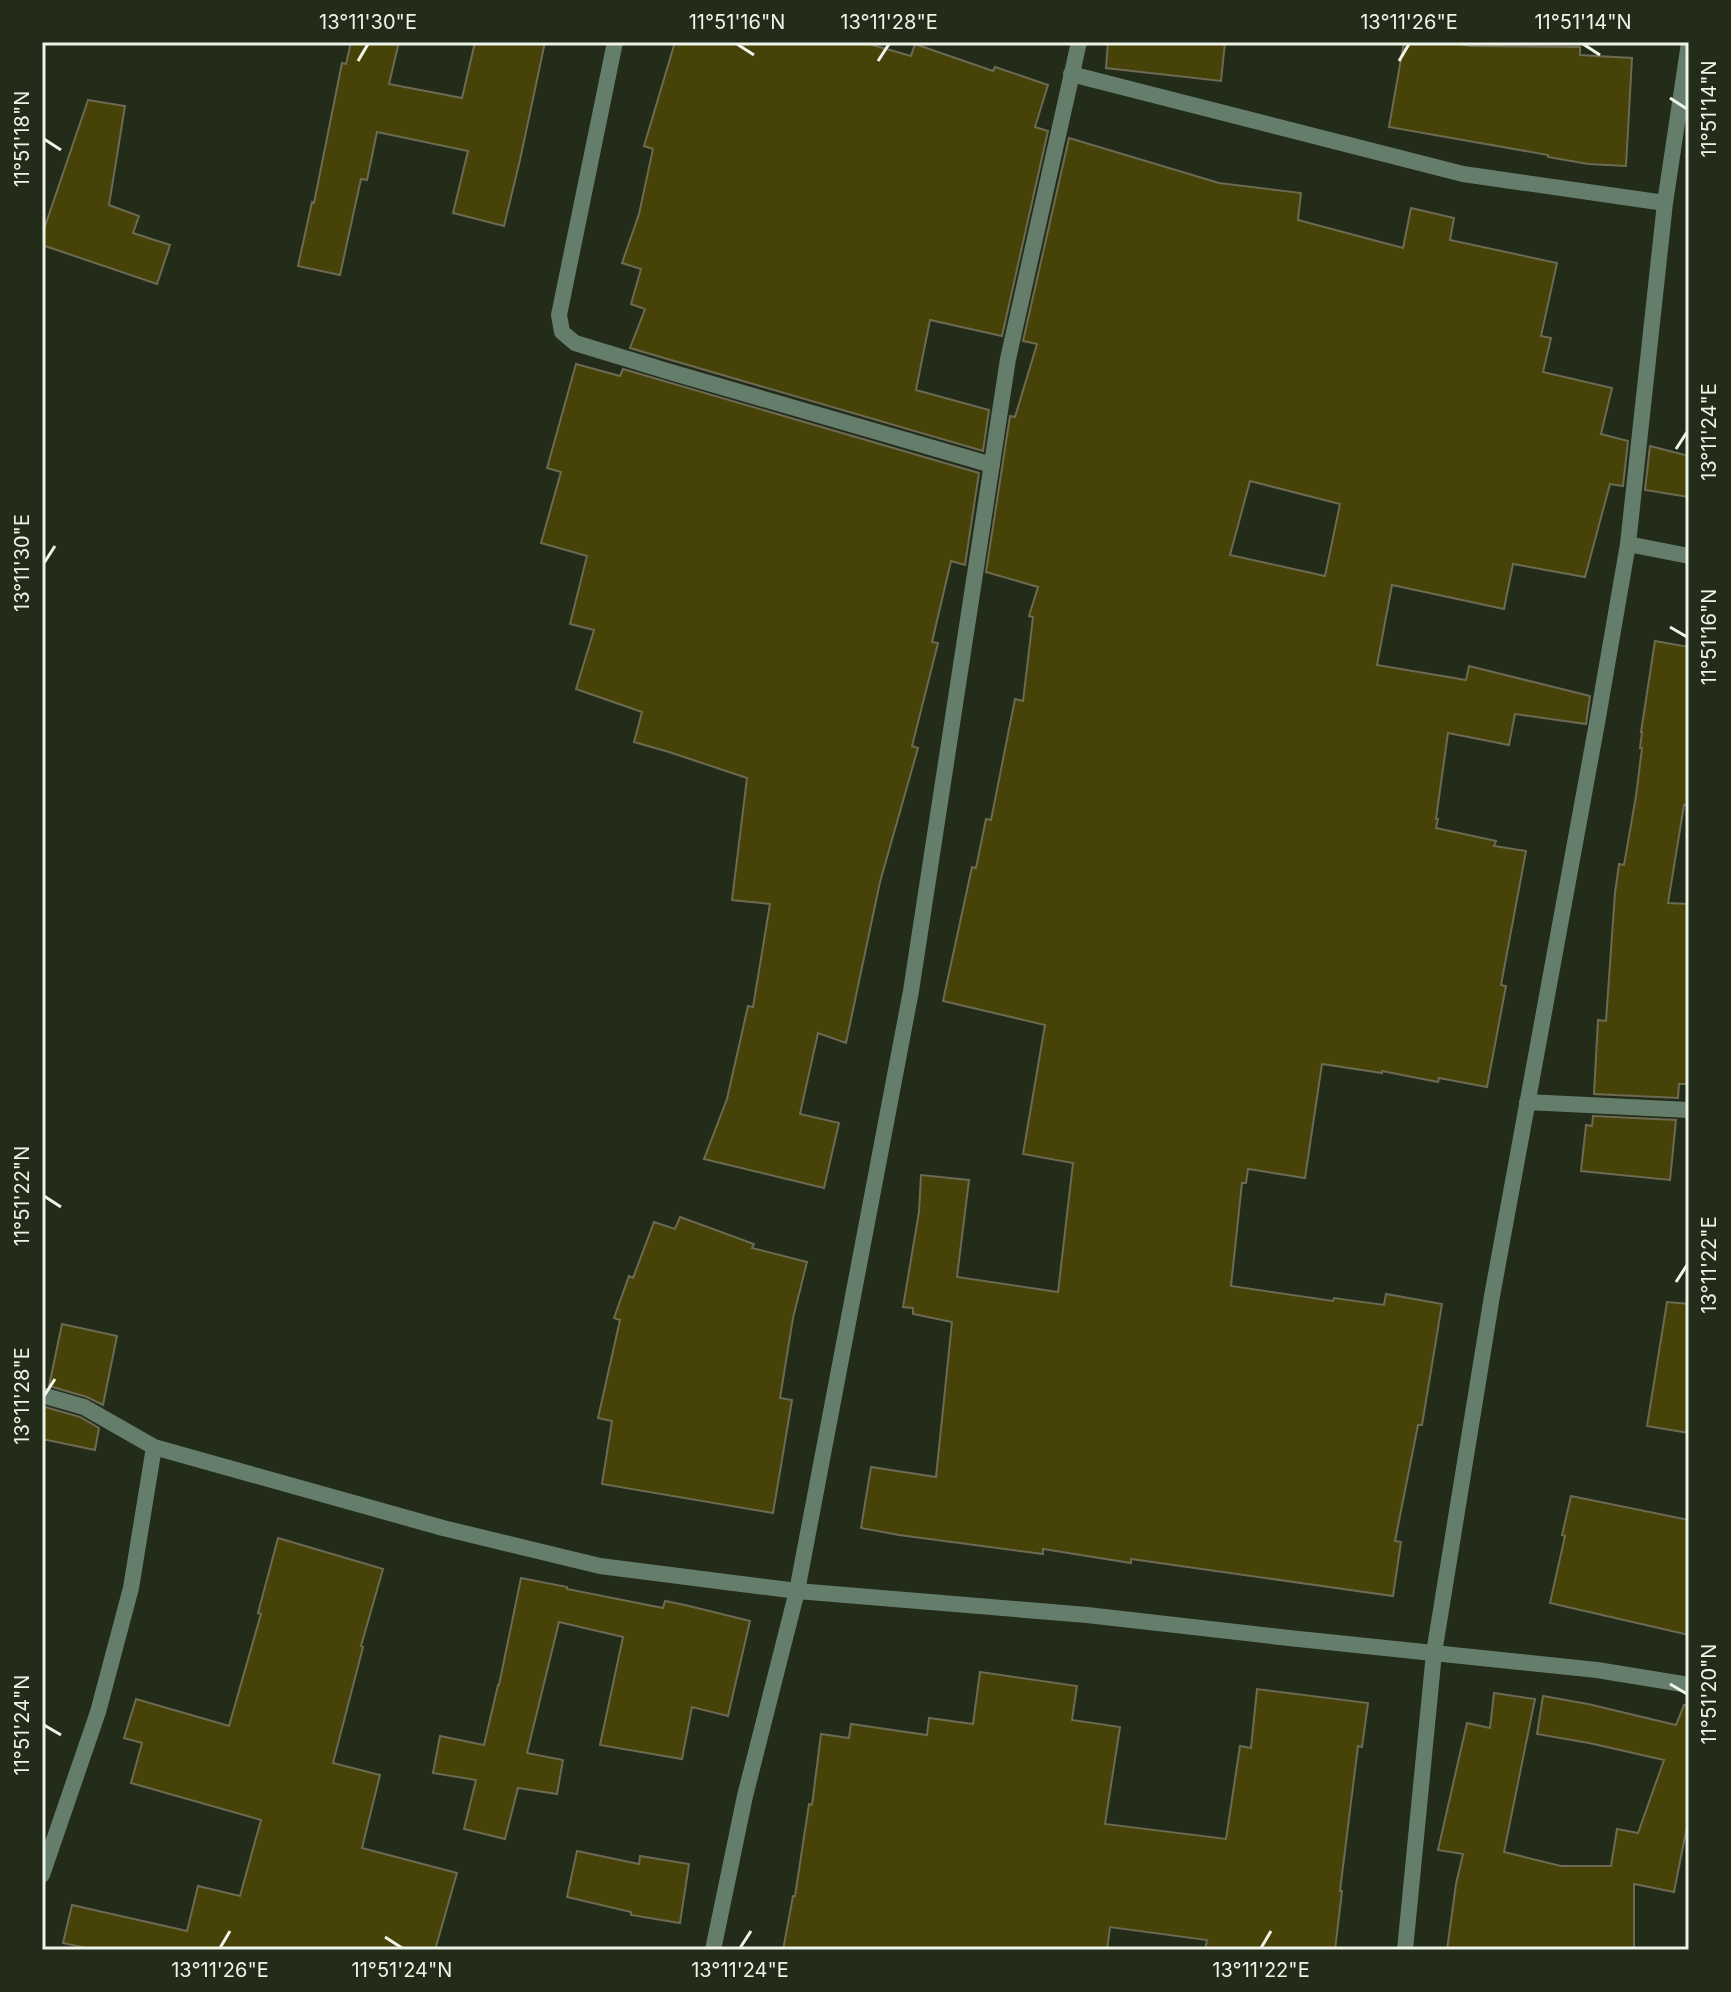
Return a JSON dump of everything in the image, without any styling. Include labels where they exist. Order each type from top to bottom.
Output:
[{"type":"street","points":[[615,42],[559,315],[562,332],[575,343],[992,465]]},
{"type":"street","points":[[713,1950],[745,1796],[797,1591],[911,991],[1008,359],[1079,42]]},
{"type":"street","points":[[1405,1950],[1434,1653],[1492,1296],[1628,544],[1665,203],[1689,43]]},
{"type":"street","points":[[1071,74],[1463,174],[1665,203]]},
{"type":"street","points":[[1628,544],[1689,556]]},
{"type":"street","points":[[1527,1102],[1689,1110]]},
{"type":"street","points":[[42,1395],[84,1407],[154,1447],[443,1528],[600,1566],[797,1591],[1087,1615],[1597,1670],[1689,1685]]},
{"type":"street","points":[[42,1875],[98,1712],[131,1588],[154,1447]]},
{"type":"building","points":[[351,42],[399,42],[389,84],[462,98],[475,42],[545,42],[504,226],[453,213],[468,151],[377,132],[367,180],[361,179],[340,275],[298,266],[342,63],[346,64]]},
{"type":"building","points":[[675,42],[862,42],[911,56],[915,44],[993,71],[995,67],[1048,85],[1035,127],[1048,131],[1002,336],[930,320],[916,390],[989,410],[983,451],[630,348],[645,309],[631,304],[641,269],[622,263],[639,214],[653,149],[644,146]]},
{"type":"building","points":[[1108,42],[1225,42],[1221,81],[1106,68]]},
{"type":"building","points":[[1404,42],[1580,47],[1580,55],[1632,58],[1626,166],[1588,164],[1389,127]]},
{"type":"building","points":[[88,100],[125,106],[109,205],[139,216],[133,233],[170,245],[157,284],[42,245],[42,235]]},
{"type":"building","points":[[1069,138],[1219,183],[1301,193],[1298,220],[1403,248],[1411,208],[1454,218],[1450,240],[1557,263],[1541,336],[1551,338],[1543,372],[1612,388],[1601,434],[1628,441],[1623,486],[1610,484],[1585,577],[1513,564],[1504,609],[1392,585],[1377,665],[1466,680],[1469,666],[1590,696],[1586,724],[1515,714],[1509,745],[1448,733],[1436,828],[1496,841],[1494,846],[1526,851],[1501,985],[1506,986],[1487,1087],[1322,1064],[1305,1178],[1248,1169],[1246,1183],[1242,1183],[1231,1286],[1333,1301],[1334,1298],[1384,1305],[1386,1294],[1442,1304],[1422,1425],[1418,1425],[1395,1541],[1401,1542],[1393,1596],[1131,1559],[1131,1563],[1043,1549],[1043,1554],[861,1528],[871,1467],[936,1477],[952,1322],[913,1314],[913,1308],[903,1307],[919,1212],[921,1175],[969,1180],[957,1277],[1058,1292],[1073,1163],[1023,1154],[1045,1025],[943,1001],[972,867],[976,868],[986,819],[991,820],[1015,699],[1023,701],[1033,617],[1029,616],[1038,587],[986,572],[1010,416],[1015,417],[1037,344],[1023,341]],"holes":[[[1250,481],[1340,504],[1325,576],[1230,555]]]},
{"type":"building","points":[[576,364],[620,376],[623,369],[979,473],[965,565],[951,561],[932,642],[938,643],[912,746],[918,748],[880,882],[846,1043],[818,1033],[800,1114],[839,1123],[824,1188],[704,1159],[727,1099],[748,1006],[753,1007],[770,904],[732,900],[747,778],[634,742],[642,712],[576,689],[594,630],[570,624],[587,556],[541,543],[561,472],[547,468]]},
{"type":"building","points":[[1650,446],[1689,456],[1689,497],[1645,490]]},
{"type":"building","points":[[1655,641],[1689,647],[1689,806],[1684,805],[1668,903],[1689,904],[1689,1084],[1679,1084],[1678,1098],[1594,1094],[1598,1020],[1606,1021],[1615,893],[1619,864],[1624,865],[1636,796],[1641,732]]},
{"type":"building","points":[[1593,1116],[1676,1120],[1670,1180],[1581,1171],[1586,1125],[1592,1126]]},
{"type":"building","points":[[680,1217],[754,1244],[752,1248],[807,1262],[793,1318],[780,1398],[792,1400],[773,1513],[602,1484],[612,1421],[598,1418],[620,1320],[614,1318],[654,1222],[675,1229]]},
{"type":"building","points":[[1667,1302],[1689,1304],[1689,1433],[1647,1426]]},
{"type":"building","points":[[62,1324],[117,1336],[103,1405],[49,1386]]},
{"type":"building","points":[[45,1407],[80,1417],[99,1428],[95,1450],[42,1439]]},
{"type":"building","points":[[1571,1496],[1689,1520],[1689,1635],[1550,1603]]},
{"type":"building","points":[[278,1538],[383,1569],[333,1763],[380,1775],[362,1848],[457,1873],[435,1950],[95,1950],[63,1943],[72,1905],[187,1931],[198,1886],[240,1896],[261,1820],[131,1783],[142,1743],[124,1738],[136,1699],[229,1726],[261,1614],[258,1613]]},
{"type":"building","points":[[521,1578],[663,1608],[665,1601],[750,1621],[728,1716],[692,1707],[682,1759],[600,1745],[623,1637],[559,1622],[527,1753],[563,1760],[557,1794],[518,1788],[505,1839],[464,1829],[476,1780],[433,1773],[440,1736],[484,1745]]},
{"type":"building","points":[[980,1672],[1077,1686],[1072,1720],[1120,1727],[1105,1824],[1226,1839],[1240,1746],[1251,1748],[1257,1689],[1368,1703],[1362,1747],[1358,1746],[1335,1950],[1205,1950],[1207,1940],[1110,1927],[1107,1950],[783,1950],[809,1804],[812,1805],[821,1734],[849,1738],[851,1724],[927,1735],[929,1718],[973,1724]]},
{"type":"building","points":[[1494,1693],[1535,1699],[1504,1852],[1561,1866],[1611,1866],[1617,1829],[1638,1833],[1664,1760],[1537,1734],[1543,1696],[1676,1725],[1684,1705],[1689,1706],[1689,1816],[1674,1892],[1634,1884],[1634,1950],[1447,1950],[1463,1854],[1438,1850],[1467,1723],[1490,1728]]},
{"type":"building","points":[[577,1851],[639,1864],[640,1856],[689,1864],[680,1923],[631,1915],[631,1912],[567,1897]]}]
